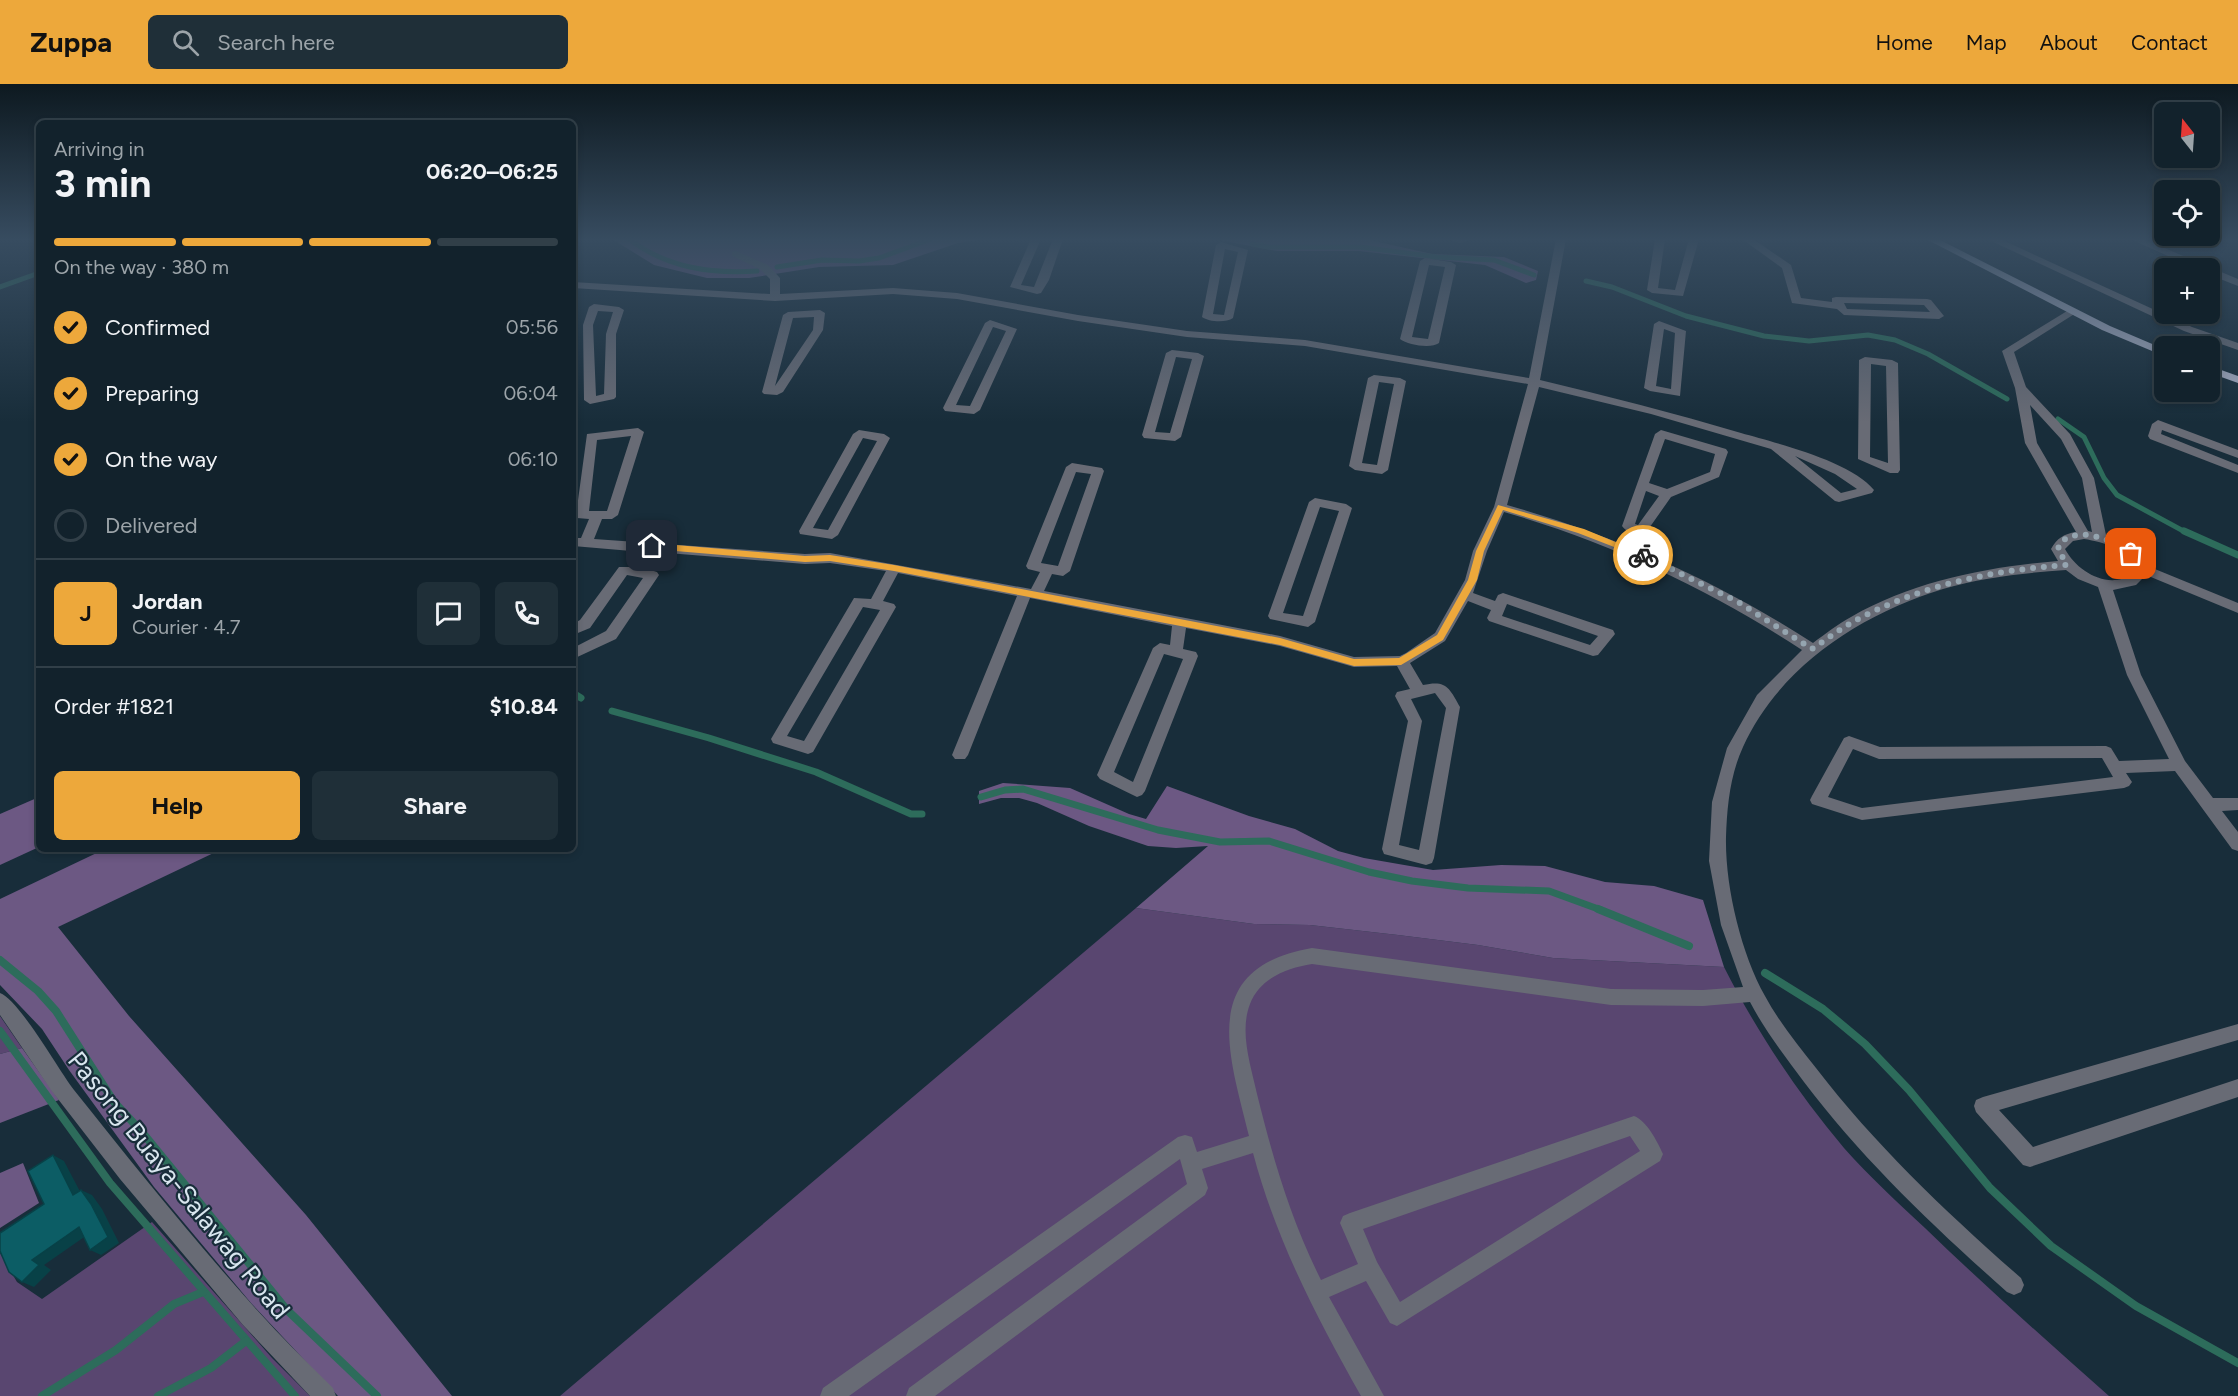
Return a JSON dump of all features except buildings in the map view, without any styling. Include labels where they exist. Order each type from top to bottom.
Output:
[{"type":"main road","points":[[2049,300],[2154,349]]},
{"type":"main road","points":[[2220,373],[2238,380]]},
{"type":"street","points":[[608,308],[610,300]]},
{"type":"street","points":[[805,314],[808,300]]},
{"type":"street","points":[[984,300],[1078,318],[1186,334],[1305,344],[1534,382],[1654,411],[1773,445],[1807,456],[1853,479],[1868,490],[1839,498],[1773,445]]},
{"type":"street","points":[[1000,326],[1017,300]]},
{"type":"street","points":[[1210,300],[1207,317],[1218,318],[1227,318],[1233,300]]},
{"type":"street","points":[[1415,300],[1406,339],[1432,343],[1442,300]]},
{"type":"street","points":[[597,515],[580,542],[805,559],[830,558],[894,568],[1280,642],[1354,662],[1401,661],[1440,638],[1472,580],[1480,551],[1500,507],[1534,382],[1549,300]]},
{"type":"street","points":[[1796,300],[1840,306]]},
{"type":"street","points":[[1836,300],[1844,312],[1939,316],[1927,302],[1846,300]]},
{"type":"street","points":[[2125,300],[2188,329],[2238,347]]},
{"type":"street","points":[[594,307],[608,308],[619,309],[611,334],[610,397],[590,400],[588,325],[594,307]]},
{"type":"street","points":[[2072,312],[2008,351],[2021,388],[2031,443],[2084,535]]},
{"type":"street","points":[[820,313],[818,330],[777,392],[768,392],[788,315],[805,314],[820,313]]},
{"type":"street","points":[[1211,335],[1218,318]]},
{"type":"street","points":[[990,323],[1000,326],[1012,329],[974,410],[949,408],[990,323]]},
{"type":"street","points":[[1659,324],[1681,331],[1676,394],[1663,391],[1650,388],[1659,324]]},
{"type":"street","points":[[1185,354],[1186,334]]},
{"type":"street","points":[[1416,361],[1420,341]]},
{"type":"street","points":[[1172,353],[1185,354],[1198,356],[1175,437],[1148,435],[1172,353]]},
{"type":"street","points":[[1388,380],[1392,358]]},
{"type":"street","points":[[1853,479],[1880,465],[1894,470],[1892,363],[1865,360],[1864,459],[1880,465]]},
{"type":"street","points":[[1374,378],[1388,380],[1400,381],[1382,470],[1355,466],[1374,378]]},
{"type":"street","points":[[2021,388],[2066,437],[2088,478],[2100,538]]},
{"type":"street","points":[[1654,411],[1663,391]]},
{"type":"street","points":[[1690,442],[1699,424]]},
{"type":"street","points":[[2238,454],[2158,424],[2154,436],[2238,469]]},
{"type":"street","points":[[638,432],[612,515],[597,515],[582,514],[591,437],[638,432]]},
{"type":"street","points":[[859,434],[884,438],[832,535],[818,533],[805,531],[859,434]]},
{"type":"street","points":[[1661,434],[1722,452],[1715,474],[1667,494],[1640,531],[1628,526],[1642,485],[1661,434]]},
{"type":"street","points":[[1072,467],[1098,471],[1063,571],[1048,569],[1033,566],[1072,467]]},
{"type":"street","points":[[1642,485],[1667,494]]},
{"type":"street","points":[[1315,502],[1346,508],[1308,622],[1290,619],[1275,616],[1315,502]]},
{"type":"street","points":[[1500,507],[1581,531],[1660,563],[1738,602],[1812,649]]},
{"type":"street","points":[[805,559],[818,533]]},
{"type":"street","points":[[2084,535],[2100,538],[2112,542],[2131,554],[2140,568],[2140,575],[2128,584],[2104,584],[2090,579],[2067,565],[2058,549],[2065,538],[2084,535]]},
{"type":"street","points":[[638,573],[652,546]]},
{"type":"street","points":[[2014,1285],[1915,1195],[1861,1137],[1820,1089],[1755,994],[1738,952],[1727,914],[1718,853],[1718,809],[1726,770],[1742,727],[1773,685],[1812,649],[1864,616],[1924,590],[1992,573],[2067,565]]},
{"type":"street","points":[[875,604],[894,568]]},
{"type":"street","points":[[2140,568],[2238,608]]},
{"type":"street","points":[[960,756],[1030,595],[1048,569]]},
{"type":"street","points":[[576,628],[585,624],[624,570],[652,575],[611,635],[576,652]]},
{"type":"street","points":[[2104,584],[2134,675],[2179,765],[2238,844]]},
{"type":"street","points":[[1465,595],[1498,607]]},
{"type":"street","points":[[1503,598],[1608,634],[1593,651],[1494,618],[1498,607],[1503,598]]},
{"type":"street","points":[[859,601],[875,604],[889,607],[808,748],[778,739],[859,601]]},
{"type":"street","points":[[1280,642],[1290,619]]},
{"type":"street","points":[[1176,652],[1179,624]]},
{"type":"street","points":[[1160,648],[1176,652],[1191,656],[1137,791],[1105,776],[1160,648]]},
{"type":"street","points":[[1401,661],[1419,692]]},
{"type":"street","points":[[1438,687],[1453,706],[1426,858],[1390,849],[1414,721],[1402,696],[1419,692],[1438,687]]},
{"type":"street","points":[[1849,742],[1879,753],[2106,752],[2115,766],[2124,782],[1862,814],[1818,800],[1849,742]]},
{"type":"street","points":[[2115,766],[2179,765]]},
{"type":"street","points":[[2208,806],[2238,804]]},
{"type":"street","points":[[1373,1396],[1317,1292],[1282,1217],[1259,1142],[1239,1052],[1239,1013],[1247,992],[1255,980],[1280,963],[1296,958],[1329,957],[1611,997],[1703,998],[1755,994]]},
{"type":"street","name":"Pasong Buaya-Salawag Road","points":[[0,1001],[22,1029],[58,1084],[127,1172],[250,1318],[325,1396]]},
{"type":"street","points":[[2238,1032],[1983,1106],[2030,1158],[2238,1088]]},
{"type":"street","points":[[1634,1125],[1653,1154],[1397,1316],[1370,1269],[1350,1223],[1634,1125]]},
{"type":"street","points":[[1191,1164],[1259,1142]]},
{"type":"street","points":[[831,1396],[1185,1144],[1198,1188],[917,1396]]},
{"type":"street","points":[[1317,1292],[1370,1269]]},
{"type":"shaded area","points":[[1003,783],[1070,788],[1146,819],[1167,786],[1249,816],[1295,829],[1338,851],[1364,858],[1433,870],[1501,865],[1545,866],[1605,882],[1654,886],[1703,900],[1724,967],[1553,958],[1478,945],[1398,935],[1310,925],[1254,924],[1136,908],[1208,846],[1176,848],[1148,846],[1089,826],[1037,803],[1019,798],[1001,798],[979,804],[979,791]]},
{"type":"shaded area","points":[[36,798],[36,848],[0,865],[0,814]]},
{"type":"shaded area","points":[[99,852],[216,852],[58,927],[129,1016],[306,1215],[452,1396],[338,1396],[251,1303],[154,1187],[42,1029],[0,985],[0,899]]},
{"type":"shaded area","points":[[1136,908],[1254,924],[1310,925],[1398,935],[1478,945],[1553,958],[1724,967],[1779,1061],[1844,1148],[1883,1189],[1970,1271],[2109,1396],[560,1396]]},
{"type":"shaded area","points":[[0,1016],[22,1048],[0,1054]]},
{"type":"shaded area","points":[[22,1048],[59,1100],[0,1123],[0,1054]]},
{"type":"shaded area","points":[[23,1163],[39,1203],[0,1228],[0,1173]]},
{"type":"shaded area","points":[[152,1222],[272,1358],[310,1396],[0,1396],[0,1253],[17,1282],[42,1299]]},
{"type":"waterway","points":[[1646,300],[1686,316],[1764,336],[1809,341],[1868,335],[1895,340],[1928,354],[2007,399]]},
{"type":"waterway","points":[[2058,419],[2084,437],[2104,478],[2117,495],[2187,533]]},
{"type":"waterway","points":[[2184,531],[2238,555]]},
{"type":"waterway","points":[[576,695],[581,698]]},
{"type":"waterway","points":[[612,711],[709,738],[816,772],[911,814],[922,814]]},
{"type":"waterway","points":[[981,797],[1005,790],[1023,789],[1158,830],[1220,842],[1269,841],[1369,872],[1412,881],[1468,888],[1549,891],[1601,910]]},
{"type":"waterway","points":[[1598,909],[1689,946]]},
{"type":"waterway","points":[[0,960],[38,991],[56,1011],[114,1102],[142,1132],[287,1310],[377,1396]]},
{"type":"waterway","points":[[1765,973],[1823,1009],[1865,1044],[1909,1090],[1990,1188],[2051,1246],[2136,1306],[2238,1363]]},
{"type":"waterway","points":[[0,1031],[110,1183],[295,1396]]},
{"type":"waterway","points":[[42,1396],[116,1350],[174,1304],[203,1292]]},
{"type":"waterway","points":[[158,1396],[211,1368],[246,1341]]},
{"type":"way so far","points":[[1643,555],[1738,602],[1812,649],[1864,616],[1924,590],[1992,573],[2067,565],[2058,549],[2065,538],[2084,535],[2100,538],[2122,547],[2131,554]]},
{"type":"route","points":[[652,546],[805,559],[830,558],[894,568],[1280,642],[1354,662],[1401,661],[1440,638],[1472,580],[1480,551],[1500,507],[1581,531],[1643,555]]}]
